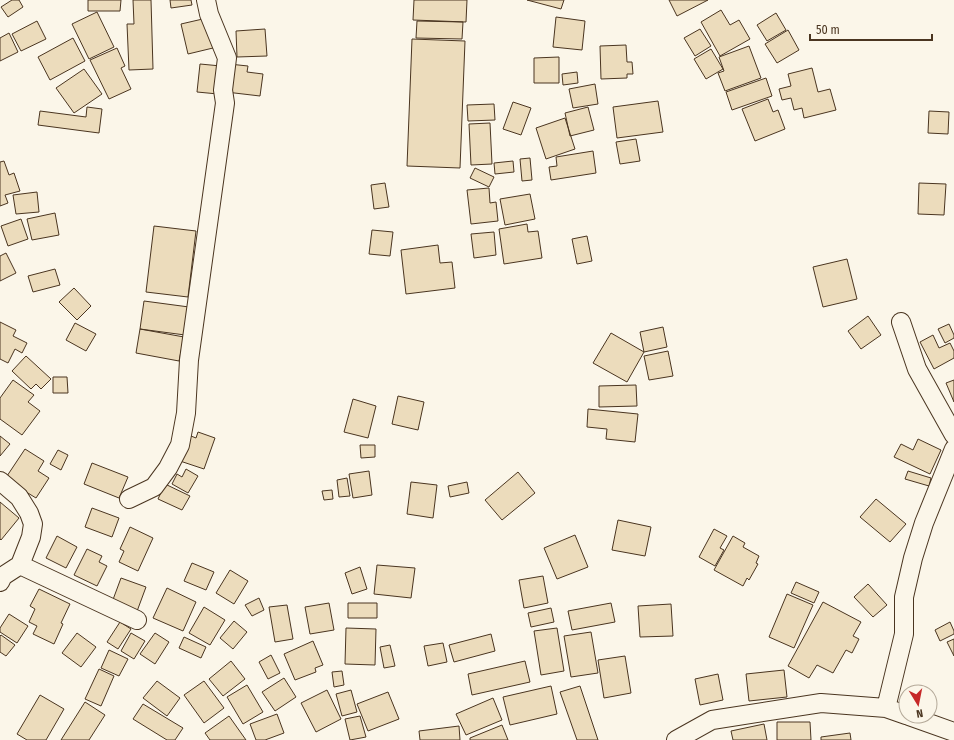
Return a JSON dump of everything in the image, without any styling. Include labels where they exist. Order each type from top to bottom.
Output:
[{"type":"street","points":[[128,500],[154,487],[168,468],[180,445],[186,413],[189,360],[225,103],[223,90],[227,58],[209,14],[206,0]]},
{"type":"street","points":[[901,322],[917,369],[954,435]]},
{"type":"street","points":[[886,708],[904,634],[904,597],[913,558],[924,523],[954,449]]},
{"type":"street","points":[[0,481],[19,497],[29,513],[33,524],[31,537],[20,565],[3,576],[0,582]]},
{"type":"street","points":[[20,565],[137,620]]},
{"type":"street","points":[[676,740],[712,720],[821,703],[886,708],[898,712]]},
{"type":"street","points":[[932,724],[954,732]]},
{"type":"building","points":[[12,0],[19,0],[23,7],[8,17],[1,7]]},
{"type":"building","points":[[88,0],[121,0],[120,11],[88,11]]},
{"type":"building","points":[[133,0],[151,0],[153,69],[129,70],[127,24],[134,24]]},
{"type":"building","points":[[170,0],[191,0],[192,5],[171,8]]},
{"type":"building","points":[[414,0],[467,0],[466,22],[413,20]]},
{"type":"building","points":[[527,0],[564,0],[561,9]]},
{"type":"building","points":[[669,0],[708,0],[677,16]]},
{"type":"building","points":[[721,10],[730,25],[739,20],[750,39],[720,56],[701,22]]},
{"type":"building","points":[[97,12],[114,47],[89,59],[72,24]]},
{"type":"building","points":[[776,13],[786,30],[767,41],[757,25]]},
{"type":"building","points":[[556,17],[585,21],[582,50],[553,47]]},
{"type":"building","points":[[207,18],[213,48],[188,54],[181,24]]},
{"type":"building","points":[[37,21],[46,39],[21,51],[12,34]]},
{"type":"building","points":[[417,21],[463,22],[462,39],[416,38]]},
{"type":"building","points":[[265,29],[267,56],[237,57],[236,31]]},
{"type":"building","points":[[700,29],[711,46],[695,56],[684,38]]},
{"type":"building","points":[[788,30],[799,50],[777,63],[765,44]]},
{"type":"building","points":[[9,33],[18,52],[0,61],[0,38]]},
{"type":"building","points":[[73,38],[85,61],[50,80],[38,57]]},
{"type":"building","points":[[412,39],[465,41],[460,168],[407,166]]},
{"type":"building","points":[[626,45],[627,62],[632,62],[633,74],[627,74],[627,78],[601,79],[600,46]]},
{"type":"building","points":[[749,46],[761,78],[725,91],[718,73],[724,71],[719,57]]},
{"type":"building","points":[[117,48],[125,66],[121,68],[131,89],[109,99],[90,60]]},
{"type":"building","points":[[711,49],[723,69],[706,79],[694,59]]},
{"type":"building","points":[[559,57],[559,83],[534,83],[534,58]]},
{"type":"building","points":[[200,64],[221,66],[218,94],[197,92]]},
{"type":"building","points":[[229,64],[248,66],[247,72],[263,74],[260,96],[226,92]]},
{"type":"building","points":[[812,68],[818,92],[830,89],[836,110],[804,118],[802,108],[794,110],[791,98],[782,100],[779,89],[791,86],[788,74]]},
{"type":"building","points":[[84,69],[102,94],[74,113],[56,88]]},
{"type":"building","points":[[577,72],[578,83],[563,85],[562,74]]},
{"type":"building","points":[[766,78],[772,96],[732,110],[726,92]]},
{"type":"building","points":[[595,84],[598,104],[573,108],[569,89]]},
{"type":"building","points":[[768,99],[773,112],[778,110],[785,129],[755,141],[742,109]]},
{"type":"building","points":[[658,101],[663,132],[617,138],[613,107]]},
{"type":"building","points":[[513,102],[531,108],[521,135],[503,129]]},
{"type":"building","points":[[494,104],[495,120],[468,121],[467,105]]},
{"type":"building","points":[[87,107],[102,109],[99,133],[38,125],[40,111],[86,117]]},
{"type":"building","points":[[588,107],[594,130],[570,136],[565,113]]},
{"type":"building","points":[[929,111],[949,112],[948,134],[928,133]]},
{"type":"building","points":[[565,118],[575,149],[546,159],[536,128]]},
{"type":"building","points":[[490,123],[492,164],[471,165],[469,124]]},
{"type":"building","points":[[636,139],[640,161],[620,164],[616,142]]},
{"type":"building","points":[[593,151],[596,173],[551,180],[549,167],[557,166],[556,157]]},
{"type":"building","points":[[530,158],[532,180],[522,181],[520,159]]},
{"type":"building","points":[[4,161],[9,175],[14,173],[20,191],[5,195],[8,203],[0,206],[0,162]]},
{"type":"building","points":[[513,161],[514,172],[495,174],[494,163]]},
{"type":"building","points":[[475,168],[494,177],[489,187],[470,178]]},
{"type":"building","points":[[385,183],[389,207],[374,209],[371,185]]},
{"type":"building","points":[[919,183],[946,184],[944,215],[918,214]]},
{"type":"building","points":[[489,188],[490,203],[496,202],[498,221],[471,224],[467,190]]},
{"type":"building","points":[[37,192],[39,212],[16,214],[13,195]]},
{"type":"building","points":[[530,194],[535,219],[505,225],[500,199]]},
{"type":"building","points":[[55,213],[59,235],[32,240],[27,219]]},
{"type":"building","points":[[21,219],[28,239],[8,246],[1,226]]},
{"type":"building","points":[[527,224],[528,232],[538,231],[542,258],[504,264],[499,229]]},
{"type":"building","points":[[154,226],[196,231],[188,297],[146,292]]},
{"type":"building","points":[[372,230],[393,232],[390,256],[369,254]]},
{"type":"building","points":[[494,232],[496,255],[474,258],[471,234]]},
{"type":"building","points":[[587,236],[592,261],[577,264],[572,239]]},
{"type":"building","points":[[438,245],[440,263],[452,262],[455,288],[406,294],[401,250]]},
{"type":"building","points":[[6,253],[16,273],[0,281],[0,256]]},
{"type":"building","points":[[847,259],[857,299],[823,307],[813,267]]},
{"type":"building","points":[[55,269],[60,285],[33,292],[28,276]]},
{"type":"building","points":[[74,288],[91,306],[77,320],[59,302]]},
{"type":"building","points":[[144,301],[189,307],[185,335],[140,329]]},
{"type":"building","points":[[868,316],[881,335],[861,349],[848,331]]},
{"type":"building","points":[[0,322],[16,330],[13,336],[27,343],[22,353],[15,349],[8,363],[0,359]]},
{"type":"building","points":[[75,323],[96,334],[86,351],[66,340]]},
{"type":"building","points":[[949,324],[954,338],[945,343],[938,329]]},
{"type":"building","points":[[663,327],[667,347],[644,352],[640,332]]},
{"type":"building","points":[[140,329],[184,337],[179,361],[136,353]]},
{"type":"building","points":[[611,333],[644,352],[627,382],[593,363]]},
{"type":"building","points":[[933,335],[939,348],[950,343],[954,351],[954,358],[934,369],[920,342]]},
{"type":"building","points":[[668,351],[673,376],[649,380],[644,356]]},
{"type":"building","points":[[26,356],[51,379],[41,389],[36,384],[31,389],[12,371]]},
{"type":"building","points":[[53,377],[67,377],[68,393],[53,393]]},
{"type":"building","points":[[13,380],[34,395],[28,402],[40,411],[22,435],[0,419],[0,398]]},
{"type":"building","points":[[954,380],[954,402],[946,383]]},
{"type":"building","points":[[636,385],[637,406],[599,407],[599,386]]},
{"type":"building","points":[[398,396],[424,402],[418,430],[392,424]]},
{"type":"building","points":[[353,399],[376,406],[368,438],[344,432]]},
{"type":"building","points":[[588,409],[638,414],[635,442],[606,439],[607,429],[587,427]]},
{"type":"building","points":[[198,432],[215,438],[204,469],[177,460],[186,434],[196,438]]},
{"type":"building","points":[[0,436],[10,444],[0,456]]},
{"type":"building","points":[[918,439],[941,450],[930,474],[894,457],[901,444],[913,450]]},
{"type":"building","points":[[360,445],[375,445],[375,457],[361,458]]},
{"type":"building","points":[[25,449],[44,461],[38,471],[49,478],[36,498],[5,479]]},
{"type":"building","points":[[58,450],[68,455],[61,470],[50,464]]},
{"type":"building","points":[[92,463],[128,477],[119,498],[84,484]]},
{"type":"building","points":[[186,469],[198,476],[188,493],[172,484],[177,474],[182,477]]},
{"type":"building","points":[[369,471],[372,495],[353,498],[349,474]]},
{"type":"building","points":[[908,471],[931,478],[929,486],[905,479]]},
{"type":"building","points":[[518,472],[535,493],[502,520],[485,500]]},
{"type":"building","points":[[347,478],[350,496],[339,497],[337,480]]},
{"type":"building","points":[[411,482],[437,485],[433,518],[407,514]]},
{"type":"building","points":[[467,482],[469,493],[450,497],[448,486]]},
{"type":"building","points":[[165,484],[190,496],[182,510],[158,499]]},
{"type":"building","points":[[332,490],[333,499],[324,500],[322,491]]},
{"type":"building","points":[[876,499],[906,524],[890,542],[860,517]]},
{"type":"building","points":[[0,502],[19,518],[1,540],[0,539]]},
{"type":"building","points":[[92,508],[119,518],[112,537],[85,527]]},
{"type":"building","points":[[618,520],[651,527],[645,556],[612,550]]},
{"type":"building","points":[[130,527],[153,538],[138,571],[119,562],[124,551],[120,549]]},
{"type":"building","points":[[714,529],[727,536],[720,548],[724,550],[715,566],[699,557]]},
{"type":"building","points":[[575,535],[588,567],[557,579],[544,548]]},
{"type":"building","points":[[57,536],[77,547],[66,568],[46,558]]},
{"type":"building","points":[[733,536],[745,543],[743,547],[759,556],[756,563],[758,564],[749,580],[747,578],[743,586],[714,570]]},
{"type":"building","points":[[87,549],[102,556],[99,562],[107,566],[97,586],[74,575]]},
{"type":"building","points":[[192,563],[214,572],[206,590],[184,581]]},
{"type":"building","points":[[377,565],[415,568],[411,598],[374,594]]},
{"type":"building","points":[[360,567],[367,589],[352,594],[345,573]]},
{"type":"building","points":[[230,570],[248,581],[234,604],[216,593]]},
{"type":"building","points":[[543,576],[548,603],[524,608],[519,580]]},
{"type":"building","points":[[121,578],[146,587],[136,614],[111,605]]},
{"type":"building","points":[[796,582],[819,592],[814,603],[791,593]]},
{"type":"building","points":[[868,584],[887,605],[873,617],[854,597]]},
{"type":"building","points":[[167,588],[196,602],[183,631],[153,618]]},
{"type":"building","points":[[39,589],[70,604],[61,623],[63,624],[54,644],[33,634],[37,626],[29,622],[35,609],[30,606]]},
{"type":"building","points":[[787,594],[813,605],[794,648],[769,637]]},
{"type":"building","points":[[259,598],[264,610],[252,616],[245,605]]},
{"type":"building","points":[[823,602],[861,622],[853,636],[859,639],[852,653],[846,650],[833,673],[817,665],[809,678],[788,666]]},
{"type":"building","points":[[329,603],[334,630],[310,634],[305,607]]},
{"type":"building","points":[[348,603],[377,603],[377,618],[348,618]]},
{"type":"building","points":[[611,603],[615,622],[572,630],[568,611]]},
{"type":"building","points":[[671,604],[673,636],[640,637],[638,606]]},
{"type":"building","points":[[287,605],[293,639],[275,642],[269,607]]},
{"type":"building","points":[[204,607],[225,620],[210,645],[189,633]]},
{"type":"building","points":[[551,608],[554,622],[531,627],[528,613]]},
{"type":"building","points":[[9,614],[28,626],[17,643],[0,632],[0,628]]},
{"type":"building","points":[[234,621],[247,632],[233,649],[220,638]]},
{"type":"building","points":[[120,622],[131,629],[118,649],[107,642]]},
{"type":"building","points":[[950,622],[954,634],[940,641],[935,630]]},
{"type":"building","points":[[346,628],[376,629],[375,665],[345,664]]},
{"type":"building","points":[[557,628],[564,671],[541,675],[534,631]]},
{"type":"building","points":[[591,632],[598,673],[571,677],[564,636]]},
{"type":"building","points":[[77,633],[96,647],[81,667],[62,653]]},
{"type":"building","points":[[131,633],[145,641],[134,659],[121,651]]},
{"type":"building","points":[[155,633],[169,642],[155,664],[140,654]]},
{"type":"building","points":[[491,634],[495,651],[454,662],[449,645]]},
{"type":"building","points":[[1,635],[15,645],[6,656],[0,652]]},
{"type":"building","points":[[184,637],[206,647],[201,658],[179,648]]},
{"type":"building","points":[[954,639],[954,656],[947,642]]},
{"type":"building","points":[[313,641],[323,665],[315,668],[316,672],[295,680],[284,654]]},
{"type":"building","points":[[443,643],[447,662],[428,666],[424,646]]},
{"type":"building","points":[[390,645],[395,666],[384,668],[380,647]]},
{"type":"building","points":[[109,650],[128,659],[119,676],[101,668]]},
{"type":"building","points":[[271,655],[280,673],[268,679],[259,662]]},
{"type":"building","points":[[625,656],[631,693],[604,698],[598,660]]},
{"type":"building","points":[[231,661],[245,679],[223,696],[209,679]]},
{"type":"building","points":[[525,661],[530,682],[472,695],[468,674]]},
{"type":"building","points":[[99,669],[114,676],[101,706],[85,699]]},
{"type":"building","points":[[784,670],[787,697],[749,701],[746,674]]},
{"type":"building","points":[[342,671],[344,685],[334,687],[332,672]]},
{"type":"building","points":[[718,674],[723,700],[700,705],[695,679]]},
{"type":"building","points":[[284,678],[296,697],[275,711],[262,692]]},
{"type":"building","points":[[157,681],[180,698],[167,716],[143,698]]},
{"type":"building","points":[[204,681],[224,708],[204,723],[184,695]]},
{"type":"building","points":[[247,685],[263,712],[243,724],[227,697]]},
{"type":"building","points":[[551,686],[557,714],[510,725],[503,697]]},
{"type":"building","points":[[580,686],[598,740],[577,740],[560,692]]},
{"type":"building","points":[[327,690],[341,719],[316,732],[301,703]]},
{"type":"building","points":[[351,690],[357,712],[342,716],[336,694]]},
{"type":"building","points":[[388,692],[399,719],[368,731],[357,704]]},
{"type":"building","points":[[40,695],[64,709],[46,740],[27,740],[17,734]]},
{"type":"building","points":[[493,698],[502,720],[466,735],[456,714]]},
{"type":"building","points":[[85,702],[105,715],[89,740],[61,740]]},
{"type":"building","points":[[143,704],[183,728],[175,740],[167,740],[133,719]]},
{"type":"building","points":[[277,714],[284,733],[265,740],[256,740],[250,724]]},
{"type":"building","points":[[229,716],[246,740],[210,740],[205,733]]},
{"type":"building","points":[[360,716],[366,737],[350,740],[345,719]]},
{"type":"building","points":[[777,722],[810,722],[811,740],[777,740]]},
{"type":"building","points":[[764,724],[767,740],[733,740],[731,731]]},
{"type":"building","points":[[502,725],[508,740],[470,740],[470,738]]},
{"type":"building","points":[[459,726],[460,740],[420,740],[419,731]]},
{"type":"building","points":[[850,733],[851,740],[821,740],[821,737]]}]
